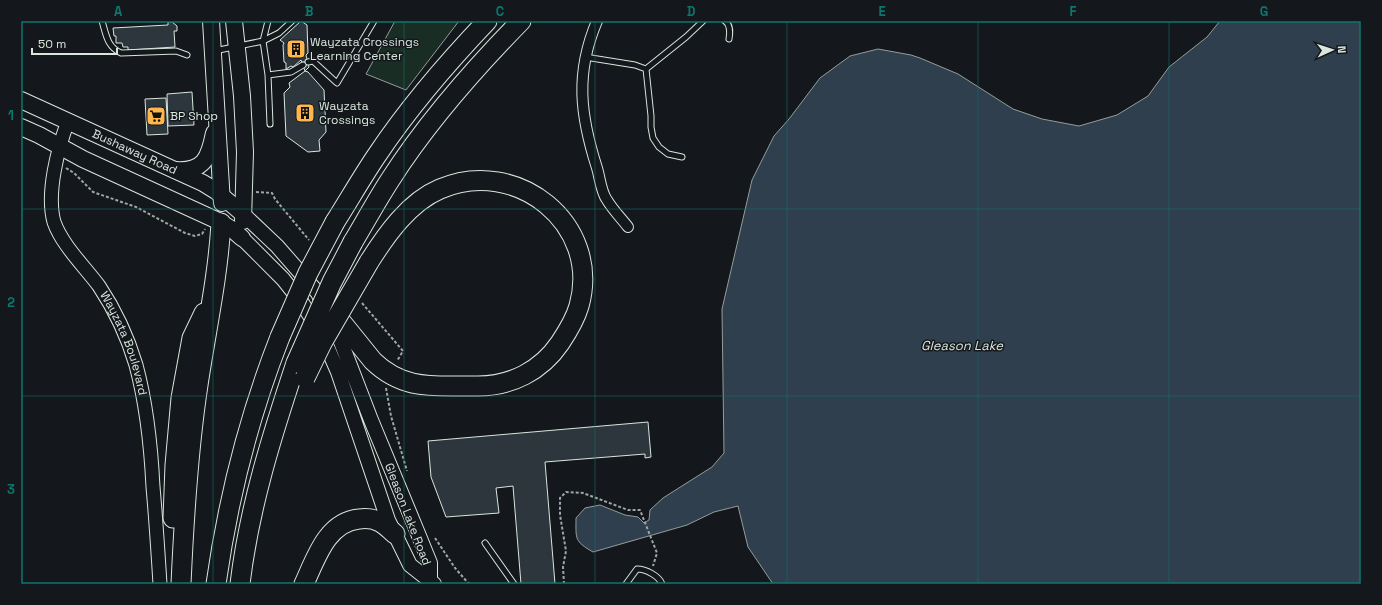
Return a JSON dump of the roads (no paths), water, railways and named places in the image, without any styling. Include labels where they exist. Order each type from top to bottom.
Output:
[{"type":"highway","points":[[216,584],[226,520],[236,474],[257,399],[280,336],[308,273],[335,222],[377,154],[430,84],[456,53],[487,21]]},
{"type":"highway","points":[[240,584],[254,506],[276,423],[300,370],[332,282],[353,242],[390,180],[428,128],[483,59],[521,21]]},
{"type":"highway","points":[[300,370],[322,343],[369,262],[396,224],[429,194],[439,189],[462,182],[479,180],[496,181],[513,185],[531,192],[543,200],[563,221],[571,234],[581,261],[582,277],[579,305],[568,332],[550,356],[538,368],[521,377],[498,384],[481,386],[446,386],[418,385],[404,382],[381,370],[373,362],[333,310],[318,293]]},
{"type":"highway","points":[[181,584],[190,450],[212,299],[220,223]]},
{"type":"highway","points":[[178,584],[175,567],[172,499],[180,405],[192,338],[212,299]]},
{"type":"highway","points":[[304,584],[325,541],[334,529],[343,523],[352,519],[365,518],[376,520],[395,534]]},
{"type":"main road","points":[[211,21],[222,196],[220,223]]},
{"type":"main road","points":[[234,21],[245,152],[242,238]]},
{"type":"main road","name":"Bushaway Road","points":[[21,100],[203,183],[222,196],[243,214]]},
{"type":"main road","points":[[174,170],[191,170],[197,168],[203,163],[211,146],[217,117]]},
{"type":"main road","points":[[21,128],[83,159],[220,223],[242,238]]},
{"type":"main road","name":"Gleason Lake Road","points":[[243,214],[277,246],[318,293],[341,342],[371,420],[430,563],[429,582]]},
{"type":"main road","name":"Gleason Lake Road","points":[[242,238],[284,279],[302,303],[321,334],[338,372],[356,420],[373,475],[395,534],[410,565],[429,582]]},
{"type":"street","points":[[597,21],[589,39],[585,57],[582,90],[584,111],[589,144],[606,199],[628,227]]},
{"type":"street","name":"Wayzata Boulevard","points":[[68,121],[59,146],[55,164],[52,196],[54,221],[63,239],[100,287],[116,315],[131,349],[144,397],[150,432],[160,584]]},
{"type":"lane","points":[[102,21],[109,44],[113,50],[121,53],[176,51],[187,55]]},
{"type":"lane","points":[[268,21],[264,41],[268,75],[270,124]]},
{"type":"lane","points":[[213,52],[264,41],[279,33],[292,21]]},
{"type":"lane","points":[[308,62],[313,61],[337,83],[374,21]]},
{"type":"lane","points":[[646,69],[686,37],[703,21]]},
{"type":"lane","points":[[725,21],[728,23],[730,31],[729,39]]},
{"type":"lane","points":[[585,57],[635,65],[646,69]]},
{"type":"lane","points":[[268,75],[291,72],[303,65]]},
{"type":"lane","points":[[646,69],[653,138],[659,147],[668,154],[682,157]]},
{"type":"lane","points":[[485,543],[514,584]]},
{"type":"lane","points":[[626,584],[637,569],[642,569],[649,572],[660,579],[662,584]]},
{"type":"water","name":"Gleason Lake","points":[[1220,21],[1361,21],[1361,584],[773,584],[748,547],[738,506],[714,512],[687,525],[593,552],[579,542],[576,535],[576,518],[585,508],[600,505],[625,515],[638,517],[644,523],[649,520],[650,510],[663,498],[712,467],[724,453],[722,309],[752,180],[774,136],[820,78],[850,56],[878,49],[911,55],[958,74],[1013,109],[1042,119],[1079,126],[1117,115],[1148,96],[1169,67],[1207,37]]},
{"type":"place","name":"Wayzata Crossings Learning Center","points":[[296,49]]},
{"type":"place","name":"Wayzata Crossings","points":[[305,113]]},
{"type":"place","name":"BP Shop","points":[[156,116]]}]
